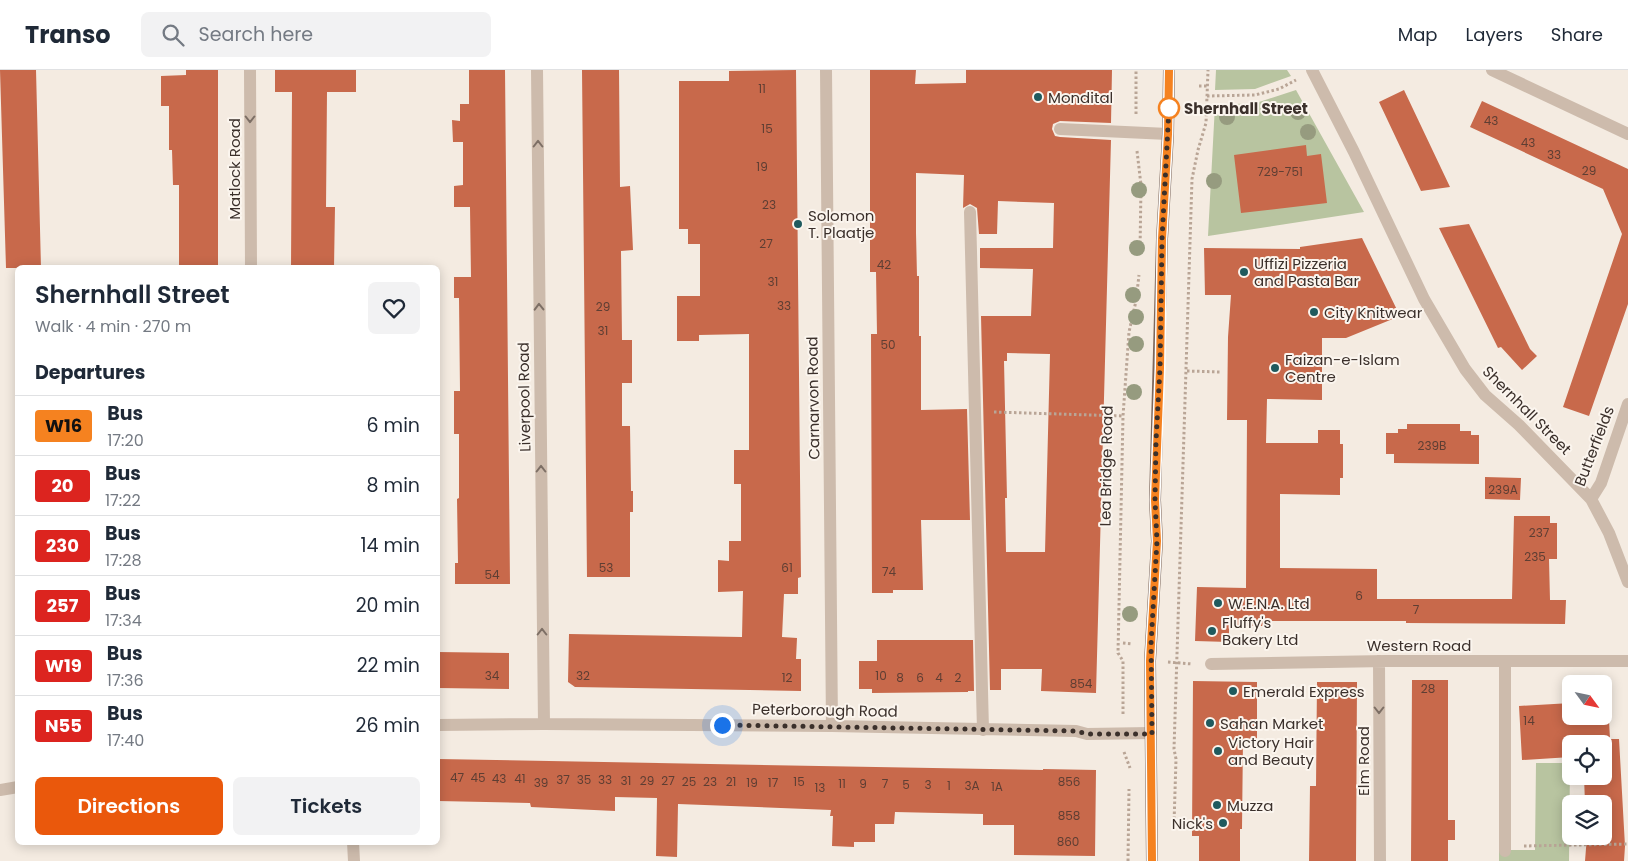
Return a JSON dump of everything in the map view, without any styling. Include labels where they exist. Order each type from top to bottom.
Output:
[{"type":"main road","points":[[1152,861],[1151,644],[1157,541],[1155,500],[1156,441],[1169,70]]},
{"type":"street","name":"Matlock Road","points":[[250,70],[251,265]]},
{"type":"street","name":"Liverpool Road","points":[[537,70],[544,724]]},
{"type":"street","name":"Carnarvon Road","points":[[826,70],[832,726]]},
{"type":"street","name":"Shernhall Street","points":[[1313,70],[1424,299],[1465,369],[1485,395],[1519,425],[1591,499],[1609,533],[1628,582]]},
{"type":"street","points":[[1492,70],[1628,134]]},
{"type":"street","points":[[1060,129],[1168,134]]},
{"type":"street","points":[[970,212],[983,730]]},
{"type":"street","name":"Butterfields","points":[[1591,499],[1601,483],[1628,404]]},
{"type":"street","name":"Western Road","points":[[1211,664],[1379,661],[1628,661]]},
{"type":"street","name":"Elm Road","points":[[1379,661],[1380,861]]},
{"type":"street","points":[[1505,661],[1505,849]]},
{"type":"street","name":"Peterborough Road","points":[[440,725],[832,726],[1076,731],[1087,734],[1152,734]]},
{"type":"street","points":[[0,790],[15,788]]},
{"type":"street","points":[[354,845],[354,861]]},
{"type":"path","points":[[1136,70],[1137,164],[1141,185],[1140,253]]},
{"type":"path","points":[[1173,833],[1192,179],[1206,123],[1208,70]]},
{"type":"path","points":[[1207,96],[1256,95],[1279,88],[1313,70]]},
{"type":"path","points":[[1199,86],[1208,86]]},
{"type":"path","name":"Lea Bridge Road","points":[[1130,777],[1130,767],[1123,748],[1123,661],[1118,653],[1123,416],[1129,332],[1140,272]]},
{"type":"path","points":[[1187,371],[1221,372]]},
{"type":"path","points":[[976,412],[1123,416]]},
{"type":"path","points":[[1128,861],[1129,786]]},
{"type":"path","points":[[1505,849],[1628,844]]},
{"type":"green space","points":[[1216,70],[1287,70],[1291,76],[1255,89],[1215,90]]},
{"type":"green space","points":[[1296,90],[1364,212],[1208,236],[1215,105],[1256,103]]},
{"type":"green space","points":[[1536,763],[1562,763],[1562,785],[1570,785],[1570,795],[1562,795],[1562,845],[1569,845],[1569,861],[1499,861],[1499,850],[1535,850]]},
{"type":"building","points":[[0,70],[36,70],[41,265],[15,265],[15,268],[6,268]]},
{"type":"building","points":[[186,70],[218,70],[218,265],[179,265],[179,185],[173,185],[172,150],[169,150],[169,106],[161,106],[161,76],[186,75]]},
{"type":"building","points":[[275,70],[356,70],[356,92],[327,92],[326,207],[335,207],[334,265],[291,265],[292,92],[275,92]]},
{"type":"building","points":[[469,70],[505,70],[510,584],[455,584],[455,563],[458,563],[459,434],[454,434],[454,391],[460,391],[459,298],[454,298],[454,277],[471,277],[470,207],[454,207],[454,186],[463,185],[463,142],[453,142],[452,120],[460,121],[460,104],[469,104]]},
{"type":"building","points":[[582,70],[619,70],[620,187],[630,186],[633,250],[621,251],[622,340],[632,340],[632,383],[622,383],[622,426],[630,426],[631,491],[633,491],[633,512],[630,512],[630,577],[587,577]]},
{"type":"building","points":[[796,70],[801,577],[798,578],[798,594],[784,594],[782,637],[797,638],[796,659],[801,659],[801,691],[575,687],[568,682],[569,634],[742,637],[743,591],[718,592],[718,560],[729,561],[729,541],[741,541],[741,484],[734,484],[734,450],[749,450],[749,334],[699,335],[699,341],[677,341],[677,296],[700,296],[700,244],[688,244],[688,229],[679,229],[679,81],[729,81],[729,71]]},
{"type":"building","points":[[870,70],[916,70],[915,84],[966,83],[966,70],[1112,70],[1111,123],[1060,121],[1053,124],[1052,129],[1055,136],[1060,137],[1111,140],[1096,693],[1041,691],[1042,669],[1001,669],[1001,690],[990,690],[981,316],[1031,316],[1033,269],[980,268],[980,248],[1053,248],[1054,203],[998,201],[997,234],[979,234],[977,208],[970,204],[963,208],[964,175],[916,173],[917,276],[919,276],[919,336],[921,336],[921,410],[967,409],[970,520],[921,520],[923,590],[893,590],[893,593],[872,593],[871,334],[877,334],[876,272],[870,272]],"holes":[[[1007,353],[1050,354],[1045,552],[1006,552],[1005,498],[1007,498],[1004,361],[1007,361]]]},
{"type":"building","points":[[1404,90],[1450,187],[1421,191],[1379,102]]},
{"type":"building","points":[[1482,101],[1628,169],[1628,304],[1589,416],[1563,407],[1622,234],[1603,189],[1470,127]]},
{"type":"building","points":[[1306,145],[1307,156],[1321,154],[1327,203],[1241,213],[1234,155]]},
{"type":"building","points":[[1469,224],[1530,349],[1537,356],[1522,370],[1501,347],[1498,348],[1439,228]]},
{"type":"building","points":[[1362,238],[1400,316],[1346,338],[1322,338],[1322,400],[1267,399],[1266,443],[1318,443],[1318,430],[1340,430],[1340,444],[1343,444],[1343,478],[1340,478],[1340,495],[1280,494],[1280,568],[1377,569],[1377,599],[1512,599],[1514,516],[1550,516],[1550,523],[1557,523],[1557,559],[1549,559],[1550,600],[1566,600],[1565,624],[1267,621],[1267,626],[1229,626],[1229,642],[1195,641],[1197,587],[1246,588],[1247,420],[1227,420],[1228,337],[1231,295],[1205,295],[1204,248],[1300,249],[1300,247]]},
{"type":"building","points":[[1407,424],[1460,424],[1460,431],[1471,431],[1471,435],[1479,435],[1479,464],[1394,463],[1394,454],[1386,454],[1386,433],[1398,433],[1398,429],[1407,429]]},
{"type":"building","points":[[1485,477],[1521,478],[1520,500],[1485,499]]},
{"type":"building","points":[[877,640],[973,640],[974,691],[872,693],[872,689],[859,689],[859,661],[877,661]]},
{"type":"building","points":[[440,652],[509,653],[509,689],[440,688]]},
{"type":"building","points":[[1412,680],[1448,680],[1448,820],[1455,820],[1455,840],[1448,840],[1448,861],[1411,861]]},
{"type":"building","points":[[1193,681],[1257,682],[1257,740],[1243,739],[1240,861],[1199,861],[1199,836],[1192,836]]},
{"type":"building","points":[[1317,682],[1357,682],[1356,861],[1309,861],[1310,786],[1316,786]]},
{"type":"building","points":[[1562,704],[1562,725],[1609,725],[1610,735],[1562,735],[1562,758],[1522,760],[1519,706]]},
{"type":"building","points":[[1612,739],[1619,739],[1625,846],[1624,861],[1585,861],[1586,845],[1612,845],[1612,795],[1585,795],[1584,785],[1612,785]]},
{"type":"building","points":[[440,759],[1096,770],[1095,856],[1014,855],[1014,825],[983,825],[983,814],[895,812],[894,824],[875,824],[875,842],[854,842],[854,847],[832,846],[833,816],[830,816],[831,810],[678,804],[677,857],[656,856],[657,798],[615,797],[615,811],[531,807],[530,803],[440,801]]},
{"type":"bus line","name":"W16","points":[[1152,861],[1150,661],[1157,541],[1155,500],[1157,417],[1169,70]]},
{"type":"place","name":"Mondital","points":[[1038,97]]},
{"type":"place","name":"Shernhall Street","points":[[1169,108]]},
{"type":"place","name":"Solomon T. Plaatje","points":[[798,224]]},
{"type":"place","name":"Uffizi Pizzeria and Pasta Bar","points":[[1244,272]]},
{"type":"place","name":"City Knitwear","points":[[1314,312]]},
{"type":"place","name":"Faizan-e-Islam Centre","points":[[1275,368]]},
{"type":"place","name":"W.E.N.A. Ltd","points":[[1218,603]]},
{"type":"place","name":"Fluffy's Bakery Ltd","points":[[1212,631]]},
{"type":"place","name":"Emerald Express","points":[[1233,691]]},
{"type":"place","name":"Sahan Market","points":[[1210,723]]},
{"type":"place","name":"Victory Hair and Beauty","points":[[1218,751]]},
{"type":"place","name":"Muzza","points":[[1217,805]]},
{"type":"place","name":"Nick's","points":[[1223,823]]},
{"type":"route","points":[[722,725],[1152,734],[1150,685],[1157,541],[1155,500],[1156,441],[1160,368],[1162,239],[1169,108]]}]
